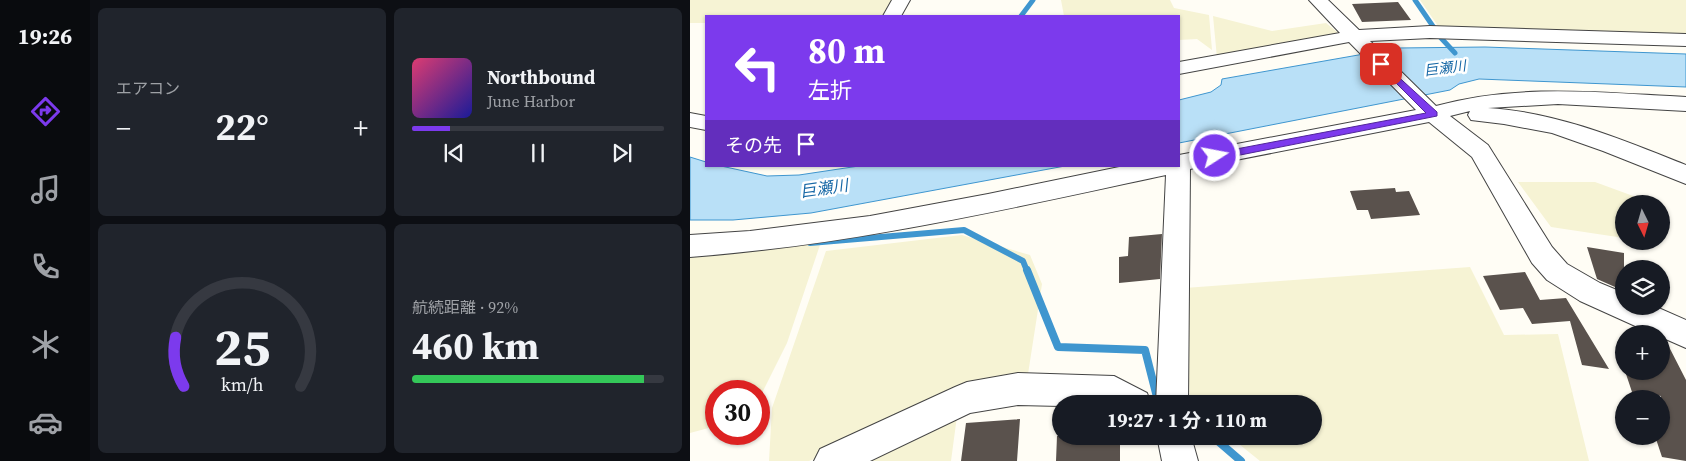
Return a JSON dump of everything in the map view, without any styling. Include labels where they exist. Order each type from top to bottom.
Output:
[{"type":"street","points":[[893,15],[901,0]]},
{"type":"street","points":[[1318,0],[1435,115],[1480,151],[1542,255],[1557,272],[1590,292],[1686,334]]},
{"type":"street","points":[[1180,68],[1355,38],[1436,31],[1686,40]]},
{"type":"street","points":[[1180,165],[1435,115],[1469,104],[1542,98],[1686,104]]},
{"type":"street","points":[[1435,115],[1481,114],[1530,121],[1603,142],[1686,175]]},
{"type":"street","points":[[690,120],[705,123]]},
{"type":"street","points":[[690,246],[733,244],[829,233],[928,216],[1161,167]]},
{"type":"street","points":[[1172,395],[1178,167]]},
{"type":"street","points":[[832,461],[967,398],[1018,389],[1114,392],[1119,395]]},
{"type":"street","points":[[1176,445],[1180,461]]},
{"type":"shaded area","points":[[690,0],[894,0],[885,15],[705,15],[705,23],[690,23]]},
{"type":"shaded area","points":[[1061,0],[1170,0],[1174,8],[1209,15],[1212,50],[1197,39],[1180,40],[1180,15],[1064,15]]},
{"type":"shaded area","points":[[1420,0],[1686,0],[1686,36],[1438,26]]},
{"type":"shaded area","points":[[1213,16],[1272,31],[1326,23],[1341,35],[1217,58]]},
{"type":"shaded area","points":[[1518,182],[1595,182],[1630,195],[1615,195],[1615,237],[1551,227]]},
{"type":"shaded area","points":[[962,235],[1030,255],[1042,284],[1028,374],[809,461],[769,461],[772,408],[826,251]]},
{"type":"shaded area","points":[[822,239],[787,343],[768,380],[705,380],[705,429],[690,433],[690,255]]},
{"type":"shaded area","points":[[1470,267],[1504,335],[1558,334],[1589,461],[1260,461],[1240,445],[1322,445],[1322,395],[1190,395],[1185,288]]},
{"type":"shaded area","points":[[957,416],[951,461],[870,461]]},
{"type":"water","name":"巨瀬川","points":[[1485,47],[1686,54],[1686,87],[1479,79],[1459,84],[1450,90],[1180,143],[1180,100],[1211,92],[1221,85],[1222,79],[1398,48]]},
{"type":"water","name":"巨瀬川","points":[[690,157],[705,162],[705,167],[726,167],[767,176],[799,175],[852,167],[1060,167],[811,213],[733,220],[690,220]]},
{"type":"building","points":[[1398,2],[1411,20],[1362,22],[1352,4]]},
{"type":"building","points":[[1395,188],[1396,192],[1409,191],[1420,215],[1371,219],[1368,210],[1357,210],[1350,191]]},
{"type":"building","points":[[1162,234],[1160,279],[1119,283],[1119,257],[1128,256],[1129,237]]},
{"type":"building","points":[[1587,247],[1624,253],[1624,260],[1615,260],[1615,287],[1597,279]]},
{"type":"building","points":[[1525,272],[1540,300],[1566,298],[1609,369],[1582,365],[1570,321],[1532,324],[1523,308],[1500,310],[1483,276]]},
{"type":"building","points":[[1670,349],[1686,380],[1686,461],[1662,457],[1658,445],[1670,445],[1670,390],[1631,390],[1628,380],[1670,380]]},
{"type":"building","points":[[1020,419],[1017,461],[961,461],[966,423]]},
{"type":"building","points":[[1057,445],[1120,445],[1120,461],[1056,461]]},
{"type":"waterway","points":[[1022,15],[1033,0]]},
{"type":"waterway","name":"巨瀬川","points":[[1415,0],[1441,38],[1455,53]]},
{"type":"waterway","points":[[810,243],[964,230],[1023,261],[1027,271]]},
{"type":"waterway","points":[[1027,270],[1058,347],[1145,350],[1156,395]]},
{"type":"waterway","points":[[1222,445],[1241,461]]},
{"type":"route","points":[[1215,156],[1433,114],[1381,64]]}]
